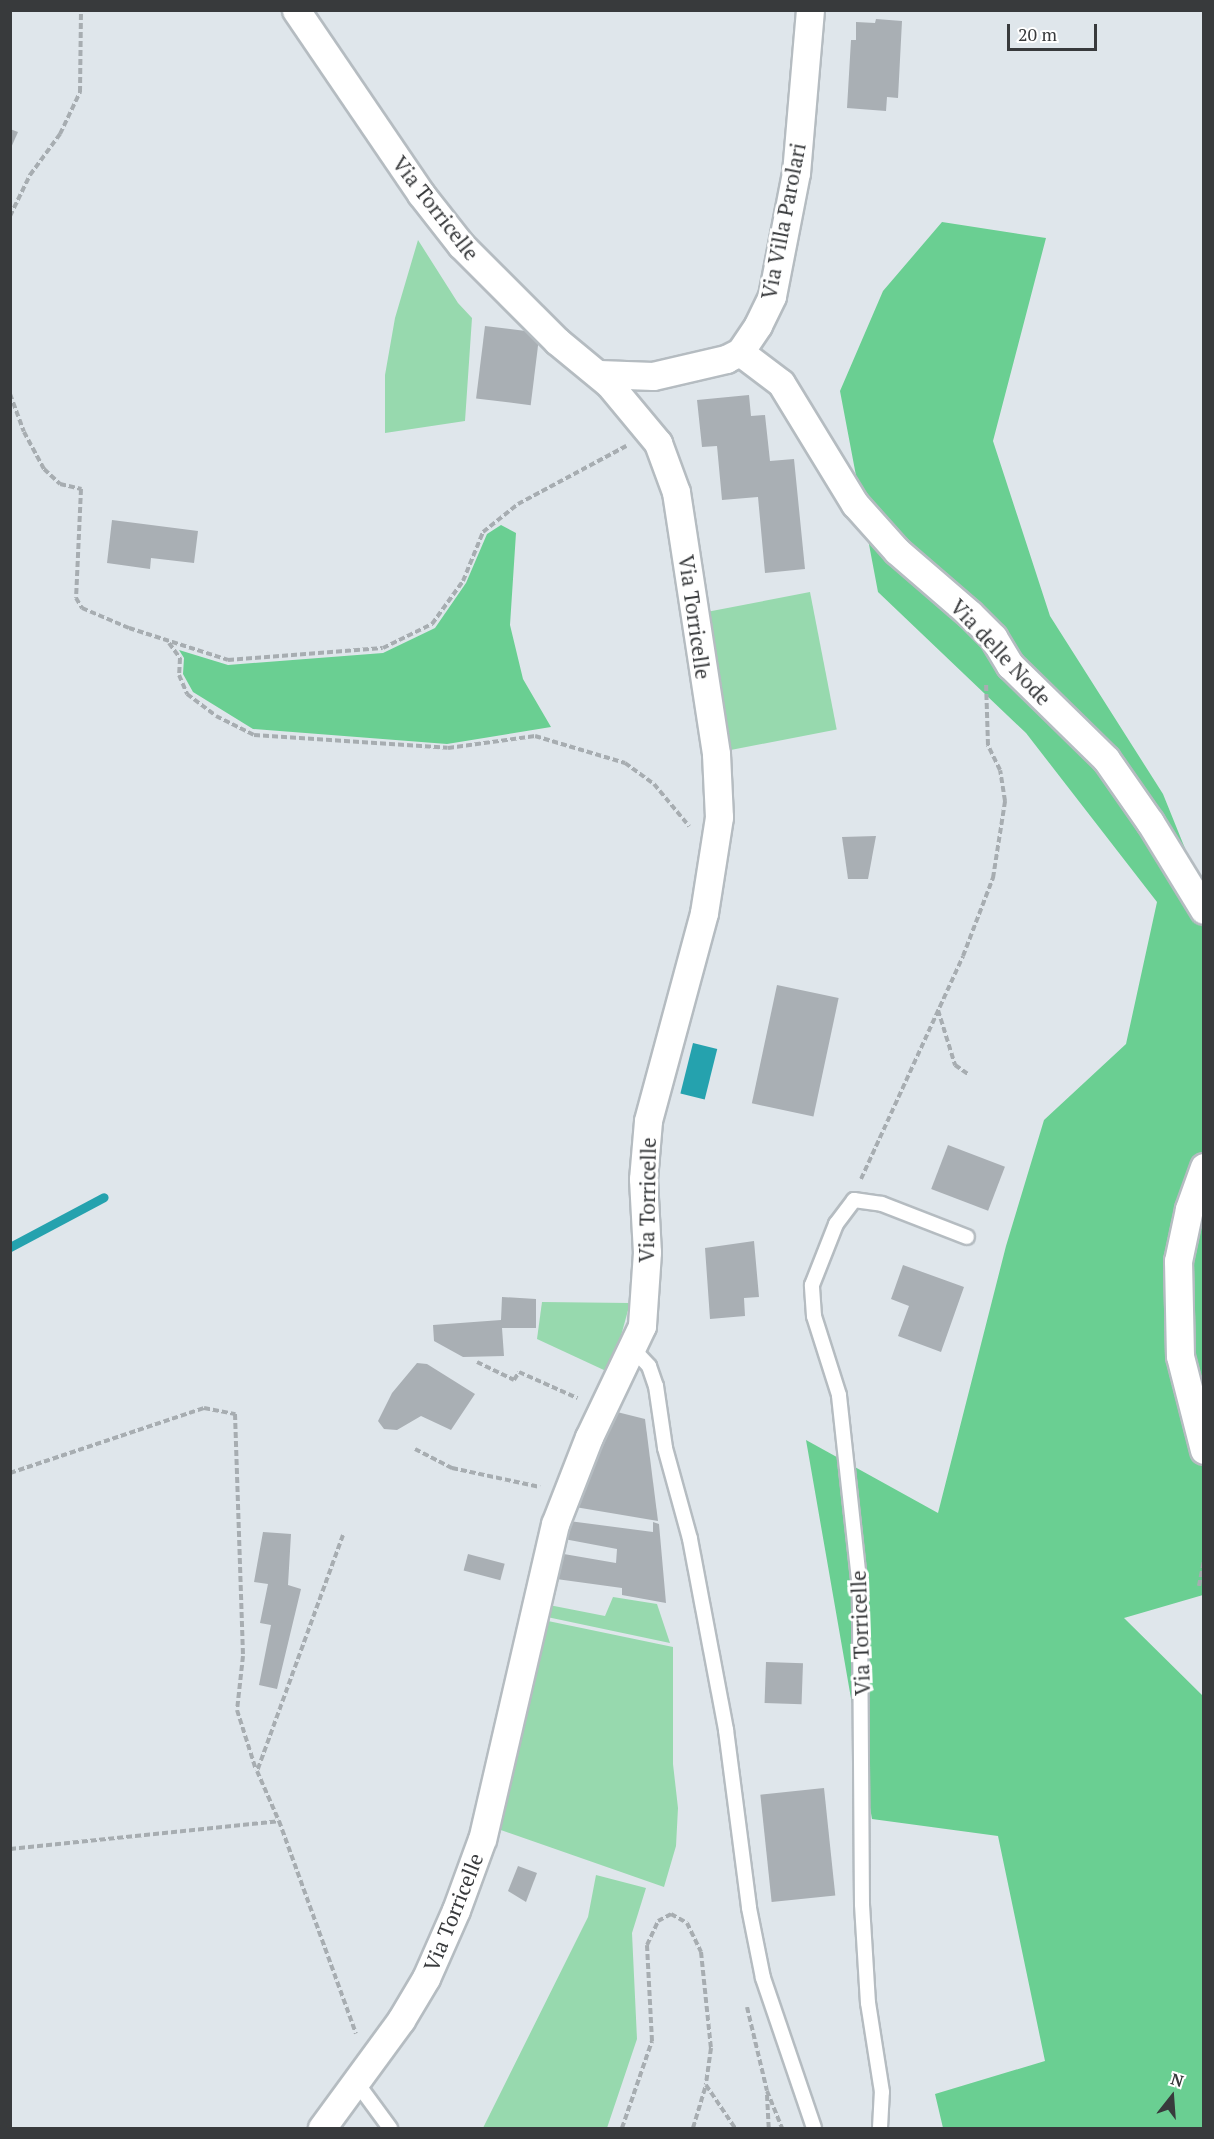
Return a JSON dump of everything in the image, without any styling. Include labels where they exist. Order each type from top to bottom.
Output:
[{"type":"street","name":"Via Torricelle","points":[[296,10],[389,148],[461,245],[557,340],[599,374],[658,443],[676,492],[716,754],[719,817],[705,913],[648,1120],[643,1179],[646,1303],[634,1350],[589,1437],[567,1493],[542,1574],[482,1839],[426,1978],[357,2083],[322,2128]]},
{"type":"street","name":"Via Villa Parolari","points":[[740,352],[772,296],[796,173],[810,10]]},
{"type":"street","points":[[599,374],[653,376],[726,359],[740,352]]},
{"type":"street","name":"Via delle Node","points":[[740,352],[781,384],[855,504],[897,551],[970,614],[993,637],[1010,665],[1106,759],[1150,822],[1203,910]]},
{"type":"street","points":[[1203,1167],[1189,1209],[1178,1261],[1180,1356],[1203,1450]]},
{"type":"lane","points":[[854,1200],[882,1204],[967,1237]]},
{"type":"lane","name":"Via Torricelle","points":[[854,1200],[836,1224],[812,1285],[811,1301],[839,1395],[860,1589],[862,1904],[868,2002],[882,2092],[880,2128]]},
{"type":"lane","points":[[634,1350],[649,1366],[656,1386],[665,1448],[690,1539],[726,1730],[749,1908],[763,1978],[814,2128]]},
{"type":"lane","points":[[357,2083],[390,2128]]},
{"type":"path","points":[[10,216],[30,175],[60,134],[80,92],[81,10]]},
{"type":"path","points":[[10,394],[24,432],[44,469],[60,484],[81,489],[76,598],[82,608],[169,642],[228,660],[383,648],[432,624],[463,581],[483,532],[518,504],[632,443],[648,430]]},
{"type":"path","points":[[169,642],[180,658],[179,675],[187,694],[216,716],[254,735],[447,748],[536,736],[625,763],[654,784],[680,812],[691,831]]},
{"type":"path","points":[[854,1200],[938,1010],[993,878],[1005,801],[1000,770],[988,746],[986,680]]},
{"type":"path","points":[[938,1010],[955,1065],[968,1074]]},
{"type":"path","points":[[477,1362],[514,1380],[519,1372],[604,1410]]},
{"type":"path","points":[[10,1473],[204,1408],[235,1414],[243,1656],[237,1710],[257,1771],[279,1821],[357,2037]]},
{"type":"path","points":[[415,1449],[452,1468],[567,1493]]},
{"type":"path","points":[[257,1771],[343,1535]]},
{"type":"path","points":[[1198,1586],[1203,1561]]},
{"type":"path","points":[[10,1849],[279,1821]]},
{"type":"path","points":[[622,2128],[652,2041],[647,1945],[658,1921],[671,1914],[687,1923],[701,1952],[711,2048],[706,2085],[693,2128]]},
{"type":"path","points":[[706,2085],[735,2128]]},
{"type":"path","points":[[769,2128],[767,2091],[782,2128]]},
{"type":"green space","points":[[942,222],[1046,238],[993,441],[1050,616],[1163,794],[1203,893],[1203,1595],[1124,1618],[1203,1696],[1203,2128],[943,2128],[935,2094],[1045,2061],[998,1836],[872,1819],[806,1440],[938,1513],[1006,1246],[1044,1120],[1126,1044],[1157,902],[1026,733],[878,592],[840,391],[883,291]]},
{"type":"green space","points":[[418,240],[458,303],[472,318],[465,421],[385,433],[385,375],[395,318]]},
{"type":"green space","points":[[501,525],[516,533],[510,625],[523,679],[551,727],[447,744],[253,729],[193,692],[183,674],[184,658],[179,650],[228,665],[383,653],[435,628],[466,583],[487,534]]},
{"type":"green space","points":[[810,592],[837,729],[731,750],[704,613]]},
{"type":"green space","points":[[542,1302],[630,1303],[616,1354],[606,1371],[537,1339]]},
{"type":"green space","points":[[613,1597],[657,1604],[670,1643],[547,1617],[549,1605],[605,1616]]},
{"type":"green space","points":[[548,1621],[673,1647],[673,1764],[678,1808],[676,1846],[664,1887],[498,1829]]},
{"type":"green space","points":[[596,1875],[646,1888],[632,1933],[637,2039],[607,2128],[483,2128],[588,1917]]},
{"type":"water","points":[[693,1043],[717,1049],[705,1100],[680,1093]]},
{"type":"building","points":[[876,19],[902,21],[898,98],[887,97],[886,111],[847,108],[851,40],[856,40],[856,22],[875,23]]},
{"type":"building","points":[[10,129],[18,132],[10,150]]},
{"type":"building","points":[[485,326],[540,333],[531,405],[476,398]]},
{"type":"building","points":[[749,395],[751,416],[765,415],[770,461],[794,459],[805,569],[765,573],[758,497],[722,500],[717,446],[702,447],[697,400]]},
{"type":"building","points":[[112,520],[198,531],[194,563],[151,558],[150,569],[107,563]]},
{"type":"building","points":[[876,836],[868,879],[848,879],[842,837]]},
{"type":"building","points":[[777,985],[839,998],[813,1116],[752,1103]]},
{"type":"building","points":[[948,1145],[1005,1167],[988,1211],[931,1189]]},
{"type":"building","points":[[754,1241],[759,1297],[744,1298],[745,1316],[710,1319],[705,1248]]},
{"type":"building","points":[[903,1265],[964,1287],[941,1352],[898,1336],[909,1306],[891,1299]]},
{"type":"building","points":[[502,1297],[536,1299],[536,1328],[502,1328],[504,1356],[463,1357],[434,1341],[433,1325],[501,1320]]},
{"type":"building","points":[[417,1363],[427,1364],[475,1394],[451,1430],[421,1416],[397,1430],[384,1429],[378,1421],[392,1393]]},
{"type":"building","points":[[617,1412],[645,1419],[658,1521],[575,1507],[596,1452]]},
{"type":"building","points":[[569,1521],[653,1532],[653,1522],[659,1524],[666,1603],[622,1595],[622,1588],[549,1578],[558,1553],[616,1563],[617,1549],[564,1539]]},
{"type":"building","points":[[263,1532],[291,1534],[288,1585],[301,1589],[277,1689],[259,1685],[271,1625],[260,1623],[268,1584],[254,1582]]},
{"type":"building","points":[[468,1554],[505,1564],[500,1580],[464,1570]]},
{"type":"building","points":[[766,1662],[803,1663],[802,1704],[765,1703]]},
{"type":"building","points":[[824,1788],[835,1895],[772,1902],[760,1795]]},
{"type":"building","points":[[518,1866],[537,1873],[526,1902],[508,1891]]},
{"type":"waterway","points":[[10,1247],[104,1197]]}]
